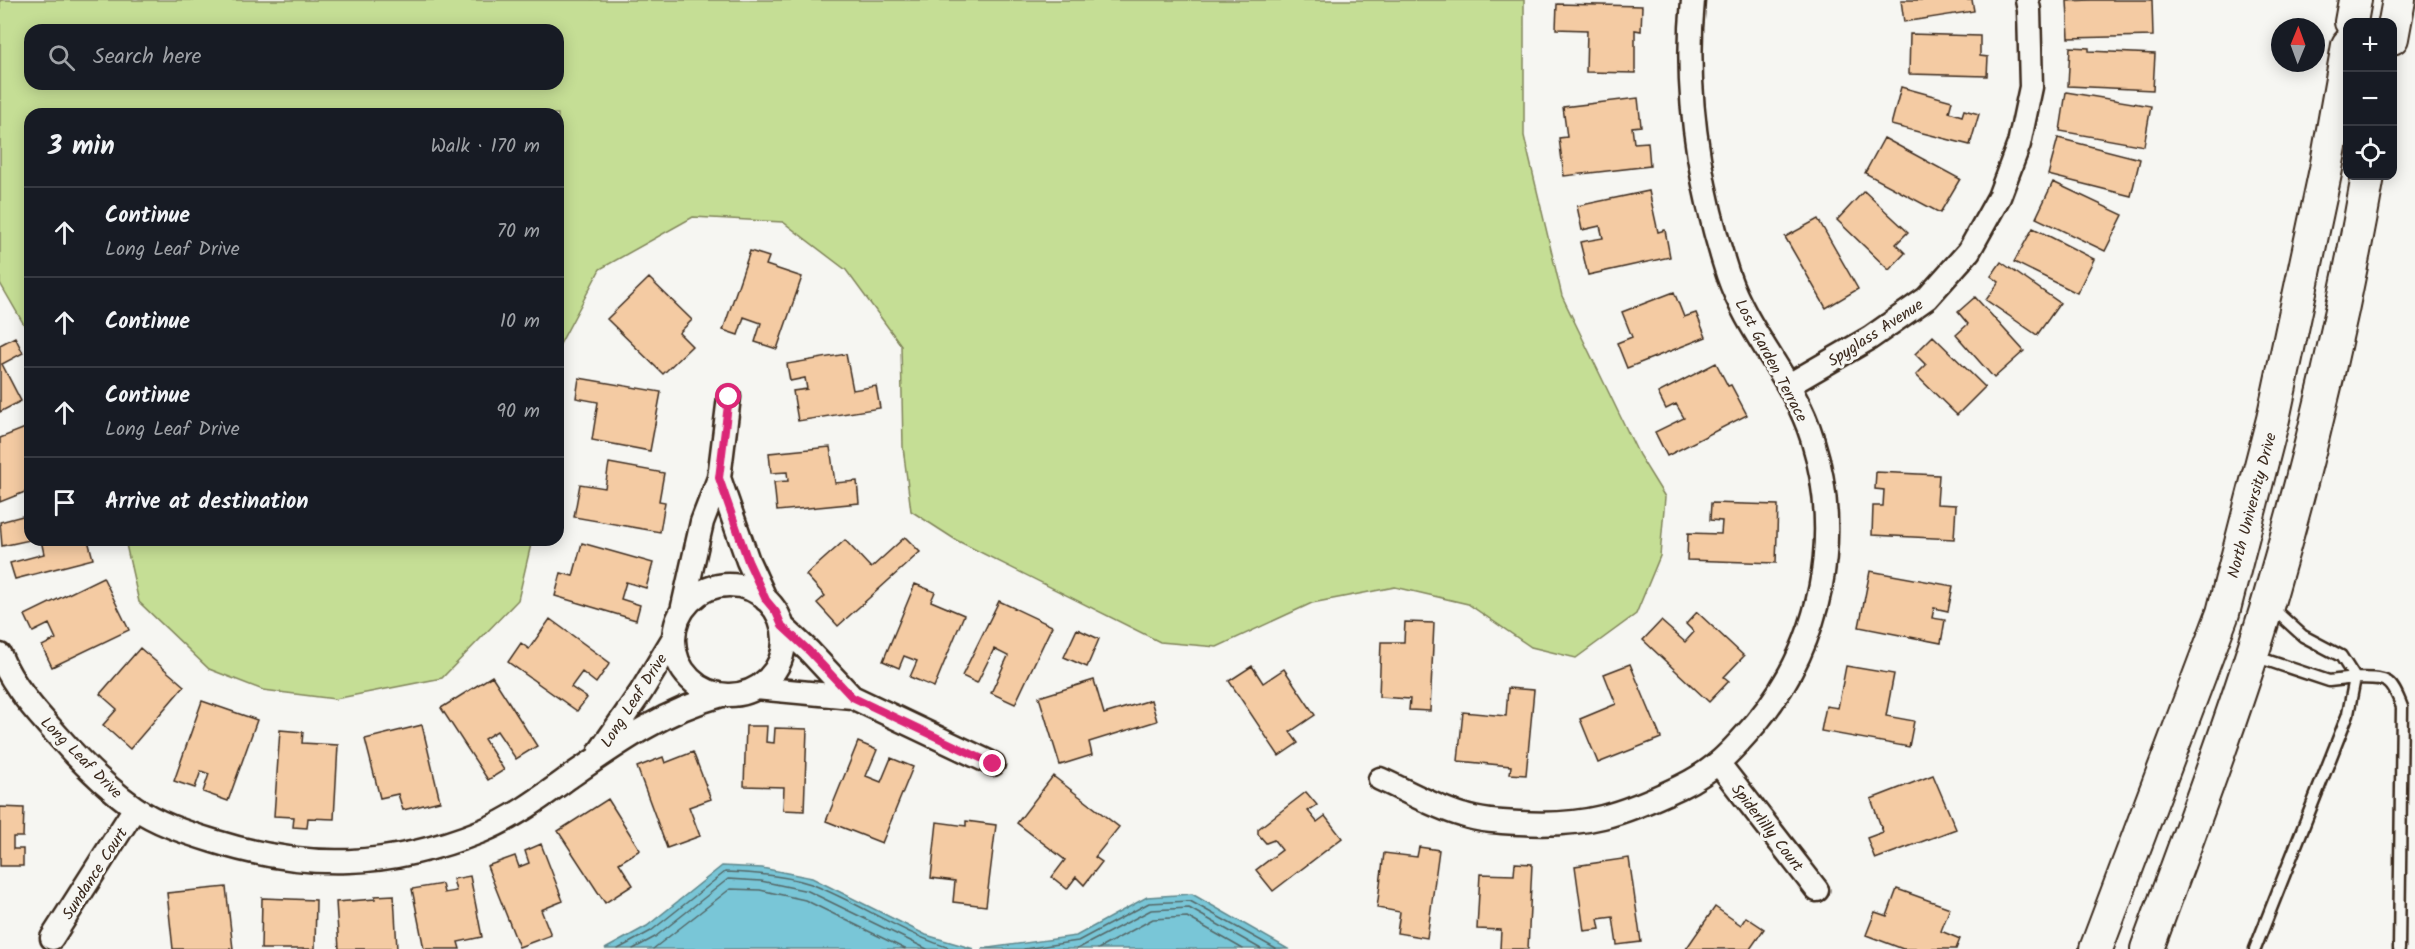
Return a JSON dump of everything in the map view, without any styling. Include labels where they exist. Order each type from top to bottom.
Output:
[{"type":"main road","points":[[2352,18],[2355,0]]},
{"type":"main road","points":[[2396,18],[2399,0]]},
{"type":"main road","name":"North University Drive","points":[[2096,949],[2223,613],[2273,419],[2326,169],[2343,72]]},
{"type":"main road","points":[[2147,949],[2268,603],[2315,432],[2354,261],[2367,180]]},
{"type":"main road","points":[[2273,419],[2315,432]]},
{"type":"street","name":"Lost Garden Terrace","points":[[1380,779],[1462,815],[1505,822],[1551,825],[1595,821],[1641,806],[1719,764],[1777,698],[1800,657],[1815,612],[1824,568],[1826,524],[1822,480],[1812,436],[1789,385],[1762,346],[1729,278],[1707,201],[1694,121],[1689,44],[1693,0]]},
{"type":"street","name":"Spyglass Avenue","points":[[1789,385],[1870,339],[1927,298],[1969,250],[1999,197],[2019,144],[2031,87],[2030,10],[2027,0]]},
{"type":"street","points":[[682,611],[692,599],[706,590],[721,585],[752,590],[766,600],[776,612],[782,626],[784,644],[780,661],[770,677],[756,688],[740,694],[722,695],[706,690],[687,675],[675,654],[676,624],[682,611],[702,522],[719,478],[729,397]]},
{"type":"street","points":[[719,478],[748,561],[766,600]]},
{"type":"street","points":[[782,626],[852,697]]},
{"type":"street","name":"Long Leaf Drive","points":[[592,762],[641,692],[674,639]]},
{"type":"street","name":"Long Leaf Drive","points":[[0,655],[4,665],[34,709],[100,779],[135,808],[186,833],[245,852],[304,862],[367,862],[430,850],[485,830],[537,801],[662,717],[694,703],[722,695]]},
{"type":"street","points":[[756,688],[852,697],[993,764]]},
{"type":"street","name":"Spiderlilly Court","points":[[1719,764],[1816,890]]},
{"type":"street","name":"Sundance Court","points":[[52,938],[135,808]]},
{"type":"lane","points":[[2255,949],[2348,714],[2355,678],[2341,656],[2303,636],[2268,603]]},
{"type":"lane","points":[[2251,655],[2330,681],[2355,678],[2384,679],[2395,688],[2402,707],[2399,949]]},
{"type":"green space","points":[[0,0],[1524,0],[1524,136],[1562,296],[1639,455],[1665,497],[1660,556],[1636,614],[1576,658],[1531,647],[1468,604],[1395,587],[1312,603],[1217,647],[1160,642],[956,540],[911,511],[903,447],[901,345],[846,270],[783,222],[693,217],[600,269],[564,337],[564,108],[24,108],[24,325],[0,283]]},
{"type":"green space","points":[[126,546],[531,546],[518,600],[442,678],[335,699],[263,690],[209,669],[139,602]]},
{"type":"water","points":[[722,866],[762,868],[812,878],[926,935],[974,949],[605,949],[647,926]]},
{"type":"water","points":[[1192,894],[1288,949],[981,949],[1076,936],[1147,897]]},
{"type":"building","points":[[1901,0],[1972,0],[1974,11],[1904,22]]},
{"type":"building","points":[[2152,0],[2153,36],[2069,38],[2067,1]]},
{"type":"building","points":[[1557,4],[1642,6],[1641,31],[1635,30],[1635,73],[1586,72],[1587,30],[1556,29]]},
{"type":"building","points":[[1910,34],[1980,36],[1980,56],[1988,57],[1987,76],[1909,74]]},
{"type":"building","points":[[2070,47],[2089,48],[2089,51],[2155,54],[2153,90],[2068,86]]},
{"type":"building","points":[[1901,87],[1952,101],[1949,112],[1962,116],[1964,110],[1979,114],[1970,145],[1891,125]]},
{"type":"building","points":[[2066,92],[2151,106],[2144,146],[2060,131]]},
{"type":"building","points":[[1638,98],[1641,126],[1632,127],[1634,143],[1648,142],[1650,166],[1564,176],[1559,138],[1567,137],[1563,107]]},
{"type":"building","points":[[1884,138],[1960,179],[1940,213],[1865,173]]},
{"type":"building","points":[[2058,138],[2140,159],[2131,196],[2048,175]]},
{"type":"building","points":[[2053,182],[2123,215],[2105,251],[2036,218]]},
{"type":"building","points":[[1649,191],[1658,232],[1665,230],[1670,257],[1588,275],[1580,242],[1603,238],[1600,226],[1582,230],[1577,206]]},
{"type":"building","points":[[1864,191],[1908,232],[1896,244],[1905,253],[1889,270],[1837,220]]},
{"type":"building","points":[[1818,219],[1858,289],[1826,308],[1785,237]]},
{"type":"building","points":[[2033,228],[2094,259],[2077,293],[2014,262]]},
{"type":"building","points":[[750,251],[769,257],[766,265],[802,277],[777,349],[755,342],[761,323],[744,317],[738,335],[723,330]]},
{"type":"building","points":[[2001,262],[2060,303],[2037,335],[1986,300],[1999,282],[1991,276]]},
{"type":"building","points":[[649,278],[692,320],[679,333],[692,346],[663,374],[607,319]]},
{"type":"building","points":[[1674,292],[1684,317],[1696,313],[1706,337],[1627,368],[1617,343],[1632,337],[1622,312]]},
{"type":"building","points":[[1975,297],[2024,351],[1994,378],[1956,335],[1968,324],[1958,312]]},
{"type":"building","points":[[1933,336],[1985,387],[1957,415],[1916,375],[1926,365],[1915,354]]},
{"type":"building","points":[[15,337],[23,353],[2,364],[21,401],[0,412],[0,345]]},
{"type":"building","points":[[846,354],[853,390],[876,386],[880,408],[798,421],[793,391],[807,389],[805,378],[790,381],[787,364]]},
{"type":"building","points":[[1716,363],[1747,415],[1667,456],[1655,432],[1684,418],[1676,404],[1666,409],[1658,393]]},
{"type":"building","points":[[579,378],[661,392],[650,451],[592,440],[598,402],[576,398]]},
{"type":"building","points":[[24,428],[24,492],[0,502],[0,438]]},
{"type":"building","points":[[830,447],[835,483],[857,481],[859,503],[777,511],[774,482],[788,481],[787,472],[771,473],[769,453]]},
{"type":"building","points":[[609,463],[664,473],[659,501],[665,502],[660,532],[574,517],[580,484],[605,488]]},
{"type":"building","points":[[1876,472],[1939,475],[1937,504],[1956,505],[1954,539],[1872,535],[1873,506],[1883,506],[1884,490],[1875,489]]},
{"type":"building","points":[[1711,503],[1778,505],[1776,563],[1687,560],[1688,533],[1721,534],[1722,521],[1710,520]]},
{"type":"building","points":[[24,516],[24,541],[2,546],[0,522]]},
{"type":"building","points":[[905,537],[920,552],[838,626],[817,603],[825,596],[806,575],[845,540],[871,568]]},
{"type":"building","points":[[582,543],[653,563],[646,588],[626,582],[621,599],[640,605],[636,620],[555,596],[561,573],[573,576]]},
{"type":"building","points":[[42,546],[90,546],[93,559],[15,579],[10,563],[44,554]]},
{"type":"building","points":[[1870,571],[1953,586],[1948,611],[1934,608],[1932,618],[1945,620],[1941,643],[1859,627]]},
{"type":"building","points":[[103,577],[129,630],[52,667],[42,646],[56,639],[49,624],[33,632],[25,615]]},
{"type":"building","points":[[915,584],[935,592],[931,601],[964,615],[934,687],[910,677],[917,661],[904,656],[899,668],[883,661]]},
{"type":"building","points":[[999,601],[1052,626],[1015,704],[991,693],[1008,656],[994,649],[977,683],[962,676]]},
{"type":"building","points":[[1697,612],[1744,656],[1724,677],[1729,681],[1709,702],[1643,640],[1661,621],[1685,642],[1694,632],[1686,624]]},
{"type":"building","points":[[550,619],[610,663],[596,683],[582,672],[571,687],[587,698],[577,711],[508,662],[521,643],[529,649]]},
{"type":"building","points":[[1405,622],[1434,623],[1430,711],[1409,710],[1410,699],[1379,697],[1381,642],[1404,642]]},
{"type":"building","points":[[1077,629],[1099,639],[1087,667],[1064,657]]},
{"type":"building","points":[[140,648],[184,686],[130,749],[103,725],[117,709],[100,694]]},
{"type":"building","points":[[1630,664],[1661,738],[1598,763],[1580,719],[1616,704],[1604,674]]},
{"type":"building","points":[[1252,666],[1263,683],[1284,669],[1315,715],[1290,732],[1298,743],[1279,756],[1229,681]]},
{"type":"building","points":[[1846,666],[1894,674],[1886,716],[1914,721],[1909,747],[1821,731],[1826,706],[1838,708]]},
{"type":"building","points":[[492,676],[537,746],[516,759],[497,731],[484,739],[504,770],[488,780],[441,708]]},
{"type":"building","points":[[1094,680],[1104,714],[1151,700],[1157,721],[1089,742],[1092,755],[1060,765],[1039,697]]},
{"type":"building","points":[[1508,688],[1534,690],[1526,775],[1510,774],[1511,766],[1458,761],[1463,712],[1506,716]]},
{"type":"building","points":[[202,701],[257,720],[228,801],[203,792],[209,774],[201,771],[195,788],[174,781]]},
{"type":"building","points":[[422,725],[440,801],[403,810],[398,794],[380,798],[365,739]]},
{"type":"building","points":[[746,726],[767,726],[766,742],[774,743],[775,728],[807,729],[804,811],[783,810],[784,787],[744,786]]},
{"type":"building","points":[[280,730],[303,732],[302,743],[338,745],[334,819],[308,818],[307,828],[293,827],[294,817],[274,816]]},
{"type":"building","points":[[858,742],[877,750],[866,776],[881,782],[891,758],[913,767],[882,843],[826,821]]},
{"type":"building","points":[[693,752],[711,799],[689,807],[700,836],[667,848],[637,767],[663,757],[665,763]]},
{"type":"building","points":[[1933,775],[1956,829],[1875,859],[1867,838],[1883,832],[1871,799]]},
{"type":"building","points":[[1053,776],[1119,827],[1095,857],[1102,862],[1084,885],[1076,877],[1067,889],[1052,877],[1065,860],[1017,823]]},
{"type":"building","points":[[1306,792],[1317,805],[1308,811],[1317,822],[1325,816],[1342,838],[1273,891],[1256,870],[1282,850],[1274,840],[1266,843],[1258,834],[1258,829]]},
{"type":"building","points":[[608,799],[640,850],[619,863],[633,885],[605,903],[558,831]]},
{"type":"building","points":[[0,807],[24,808],[23,837],[13,837],[13,849],[23,849],[23,866],[0,866]]},
{"type":"building","points":[[966,821],[996,825],[986,906],[953,902],[955,881],[931,878],[937,822],[966,826]]},
{"type":"building","points":[[541,844],[563,901],[541,910],[551,935],[519,947],[487,866],[515,856],[519,867],[529,863],[525,851]]},
{"type":"building","points":[[1419,847],[1439,850],[1427,938],[1397,933],[1400,912],[1377,908],[1384,853],[1417,857]]},
{"type":"building","points":[[1629,858],[1641,942],[1617,945],[1613,917],[1598,919],[1600,929],[1584,931],[1575,866]]},
{"type":"building","points":[[1515,863],[1532,864],[1528,949],[1500,949],[1501,930],[1477,929],[1480,874],[1514,875]]},
{"type":"building","points":[[470,876],[482,937],[458,942],[460,949],[424,949],[412,889],[442,884],[444,893],[456,891],[453,879]]},
{"type":"building","points":[[226,887],[233,949],[173,949],[167,893]]},
{"type":"building","points":[[1897,889],[1950,908],[1941,931],[1960,939],[1956,949],[1903,949],[1866,935],[1875,912],[1887,916]]},
{"type":"building","points":[[394,895],[397,949],[339,949],[336,902]]},
{"type":"building","points":[[262,898],[316,900],[315,949],[261,949]]},
{"type":"building","points":[[1715,907],[1741,925],[1746,917],[1764,929],[1750,949],[1686,949]]},
{"type":"route","points":[[729,397],[719,478],[748,561],[766,600],[776,612],[782,626],[852,697],[993,764]]}]
